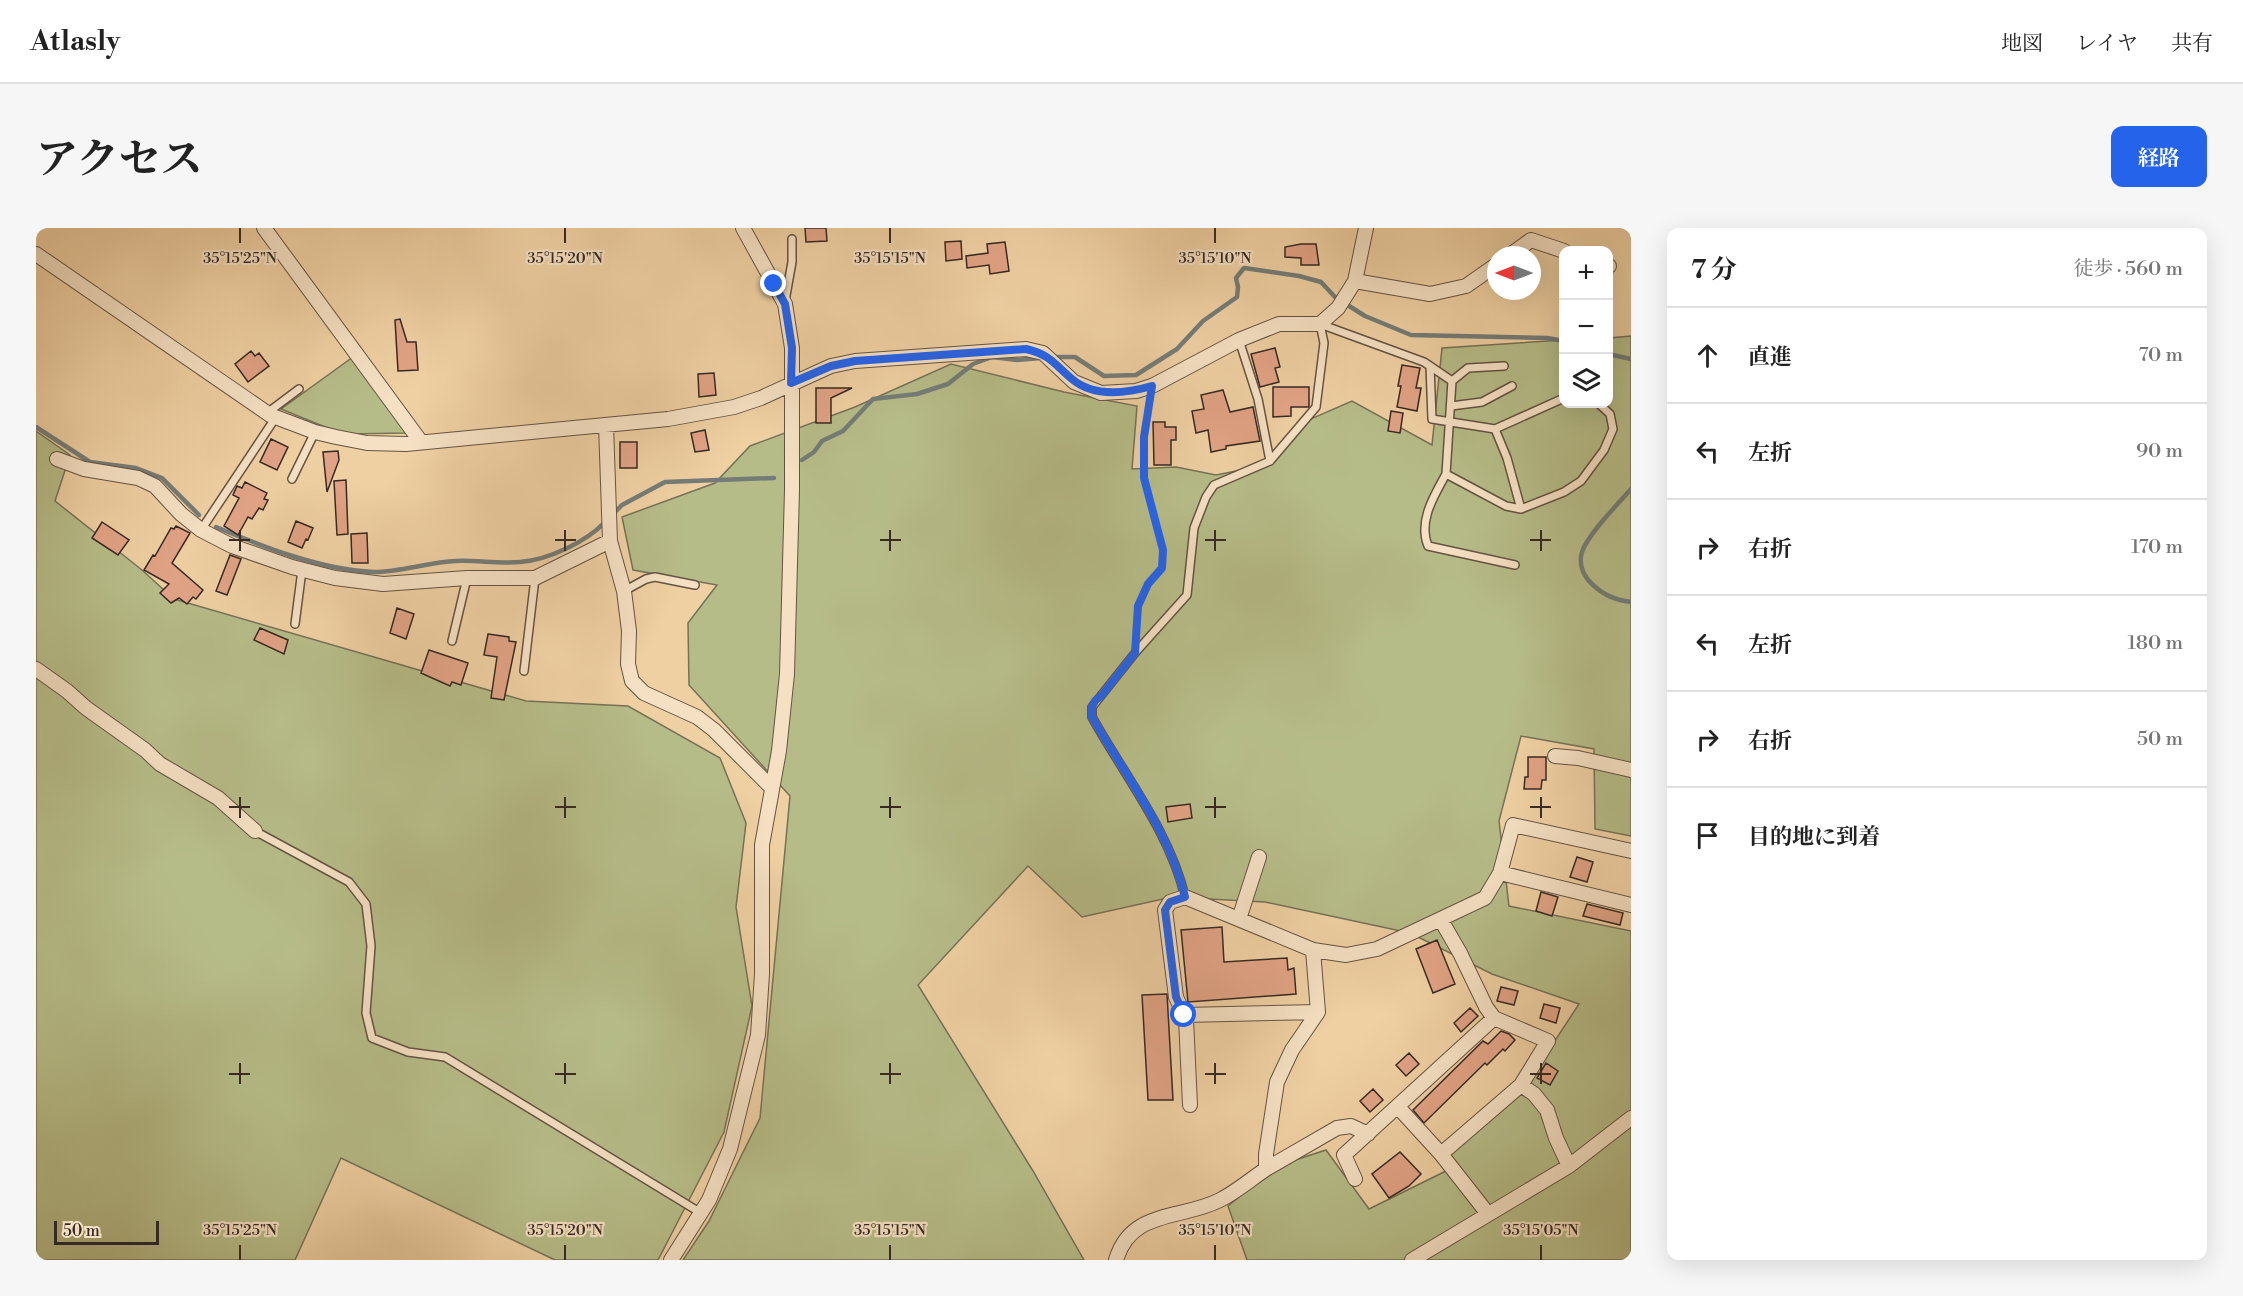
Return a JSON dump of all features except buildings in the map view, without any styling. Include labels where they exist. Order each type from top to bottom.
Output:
[{"type":"street","points":[[264,228],[422,442]]},
{"type":"street","points":[[671,1260],[710,1200],[730,1149],[758,1035],[762,974],[762,845],[779,752],[787,674],[792,490],[792,348],[785,304],[743,228]]},
{"type":"street","points":[[36,254],[271,415],[315,432],[367,443],[406,444],[668,419],[734,407],[761,398],[831,366],[855,361],[1026,349],[1043,353],[1074,382],[1101,393],[1136,391],[1152,386],[1239,340],[1279,324],[1320,324],[1338,308],[1355,281],[1366,228]]},
{"type":"street","points":[[1523,246],[1531,240],[1559,250]]},
{"type":"street","points":[[1355,281],[1430,294],[1466,286],[1487,271]]},
{"type":"street","points":[[606,425],[610,541],[624,591],[629,631],[628,664],[632,681],[644,693],[697,717],[705,723],[772,788]]},
{"type":"street","points":[[57,459],[84,469],[138,478],[155,486],[201,530],[232,546],[302,570],[335,578],[383,584],[467,578],[535,578],[610,541]]},
{"type":"street","points":[[36,669],[145,750],[160,764],[218,798],[255,831]]},
{"type":"street","points":[[1555,756],[1578,758],[1631,771]]},
{"type":"street","points":[[1190,1105],[1184,1015],[1176,997],[1165,910],[1170,902],[1185,897],[1313,950],[1346,955],[1377,949],[1485,898],[1500,873],[1513,825],[1631,851]]},
{"type":"street","points":[[1239,919],[1259,856]]},
{"type":"street","points":[[1500,873],[1631,905]]},
{"type":"street","points":[[1441,920],[1486,1007],[1494,1018],[1548,1041],[1521,1085],[1441,1154]]},
{"type":"street","points":[[1266,1169],[1266,1154],[1277,1082],[1292,1050],[1318,1012],[1313,950]]},
{"type":"street","points":[[1184,1015],[1318,1012]]},
{"type":"street","points":[[1355,1179],[1344,1155],[1494,1018]]},
{"type":"street","points":[[1521,1085],[1534,1094],[1547,1110],[1556,1138],[1569,1166]]},
{"type":"street","points":[[1398,1107],[1441,1154],[1488,1214]]},
{"type":"street","points":[[1412,1260],[1569,1166],[1631,1118]]},
{"type":"street","points":[[1116,1260],[1123,1241],[1140,1226],[1219,1201],[1266,1169],[1337,1128],[1351,1126],[1368,1134]]},
{"type":"lane","points":[[785,304],[792,262],[792,239]]},
{"type":"lane","points":[[1320,324],[1360,340],[1398,351],[1430,366],[1452,381]]},
{"type":"lane","points":[[1185,897],[1181,880],[1156,826],[1092,717],[1092,707],[1135,653],[1187,595],[1194,528],[1206,497],[1214,485],[1270,461],[1316,408],[1324,343],[1320,324]]},
{"type":"lane","points":[[1239,340],[1258,399],[1270,461]]},
{"type":"lane","points":[[1430,366],[1432,419],[1450,420],[1495,429],[1559,400]]},
{"type":"lane","points":[[1504,366],[1468,368],[1452,381],[1446,474],[1428,508],[1423,535],[1428,546],[1515,565]]},
{"type":"lane","points":[[1451,406],[1482,402],[1512,386]]},
{"type":"lane","points":[[201,530],[271,415],[299,389]]},
{"type":"lane","points":[[1446,474],[1506,506],[1521,509],[1564,492],[1581,481],[1604,450],[1613,429],[1610,414],[1603,408]]},
{"type":"lane","points":[[1495,429],[1507,458],[1521,509]]},
{"type":"lane","points":[[292,479],[315,432]]},
{"type":"lane","points":[[295,624],[302,570]]},
{"type":"lane","points":[[624,591],[646,579],[655,577],[695,585]]},
{"type":"lane","points":[[452,641],[467,578]]},
{"type":"lane","points":[[525,671],[535,578]]},
{"type":"lane","points":[[255,831],[349,882],[366,904],[371,946],[366,1013],[372,1038],[408,1052],[445,1057],[702,1214]]},
{"type":"path","points":[[1135,653],[1138,606],[1148,584],[1162,568],[1163,550],[1144,478],[1144,437],[1152,386]]},
{"type":"green space","points":[[1631,336],[1631,836],[1595,829],[1594,749],[1521,736],[1499,821],[1509,906],[1631,931],[1631,1260],[1247,1260],[1228,1206],[1277,1166],[1326,1150],[1369,1209],[1452,1168],[1448,1156],[1520,1094],[1579,1004],[1492,974],[1410,933],[1265,902],[1172,897],[1082,917],[1028,866],[918,985],[1033,1171],[1084,1260],[683,1260],[709,1221],[760,1118],[790,796],[689,685],[688,623],[717,585],[633,570],[622,517],[715,483],[750,446],[855,407],[951,364],[1064,392],[1137,406],[1132,469],[1176,467],[1216,475],[1271,464],[1306,421],[1352,401],[1432,445],[1442,348],[1559,340],[1559,408],[1613,408],[1613,338]]},
{"type":"green space","points":[[353,357],[407,433],[347,434],[281,409]]},
{"type":"green space","points":[[36,431],[70,455],[55,501],[142,570],[174,599],[526,701],[628,706],[720,758],[746,823],[736,907],[752,1006],[724,1132],[658,1260],[555,1260],[341,1158],[295,1260],[36,1260]]},
{"type":"waterway","points":[[1052,357],[1075,357],[1104,376],[1136,375],[1177,349],[1203,321],[1237,297],[1236,278],[1244,268],[1299,276],[1321,282],[1335,297],[1365,316],[1411,335],[1559,340]]},
{"type":"waterway","points":[[1613,355],[1631,359]]},
{"type":"waterway","points":[[802,460],[814,452],[822,441],[843,431],[873,399],[917,394],[948,384],[973,364],[992,357],[1017,360],[1041,358]]},
{"type":"waterway","points":[[36,427],[90,462],[136,468],[162,478],[199,515]]},
{"type":"waterway","points":[[613,514],[622,505],[665,482],[774,478]]},
{"type":"waterway","points":[[1631,489],[1590,537],[1582,552],[1581,562],[1585,574],[1597,589],[1611,597],[1631,602]]},
{"type":"waterway","points":[[216,527],[273,550],[313,562],[374,572],[456,561],[504,563],[531,561],[566,549],[588,536],[605,522]]},
{"type":"route","points":[[774,284],[785,304],[792,348],[791,383],[831,366],[855,361],[1026,349],[1043,353],[1074,382],[1101,393],[1136,391],[1152,386],[1144,437],[1144,478],[1163,550],[1162,568],[1148,584],[1138,606],[1135,653],[1095,701],[1092,707],[1092,717],[1156,826],[1181,880],[1185,897],[1170,902],[1165,910],[1176,997],[1184,1015]]}]
